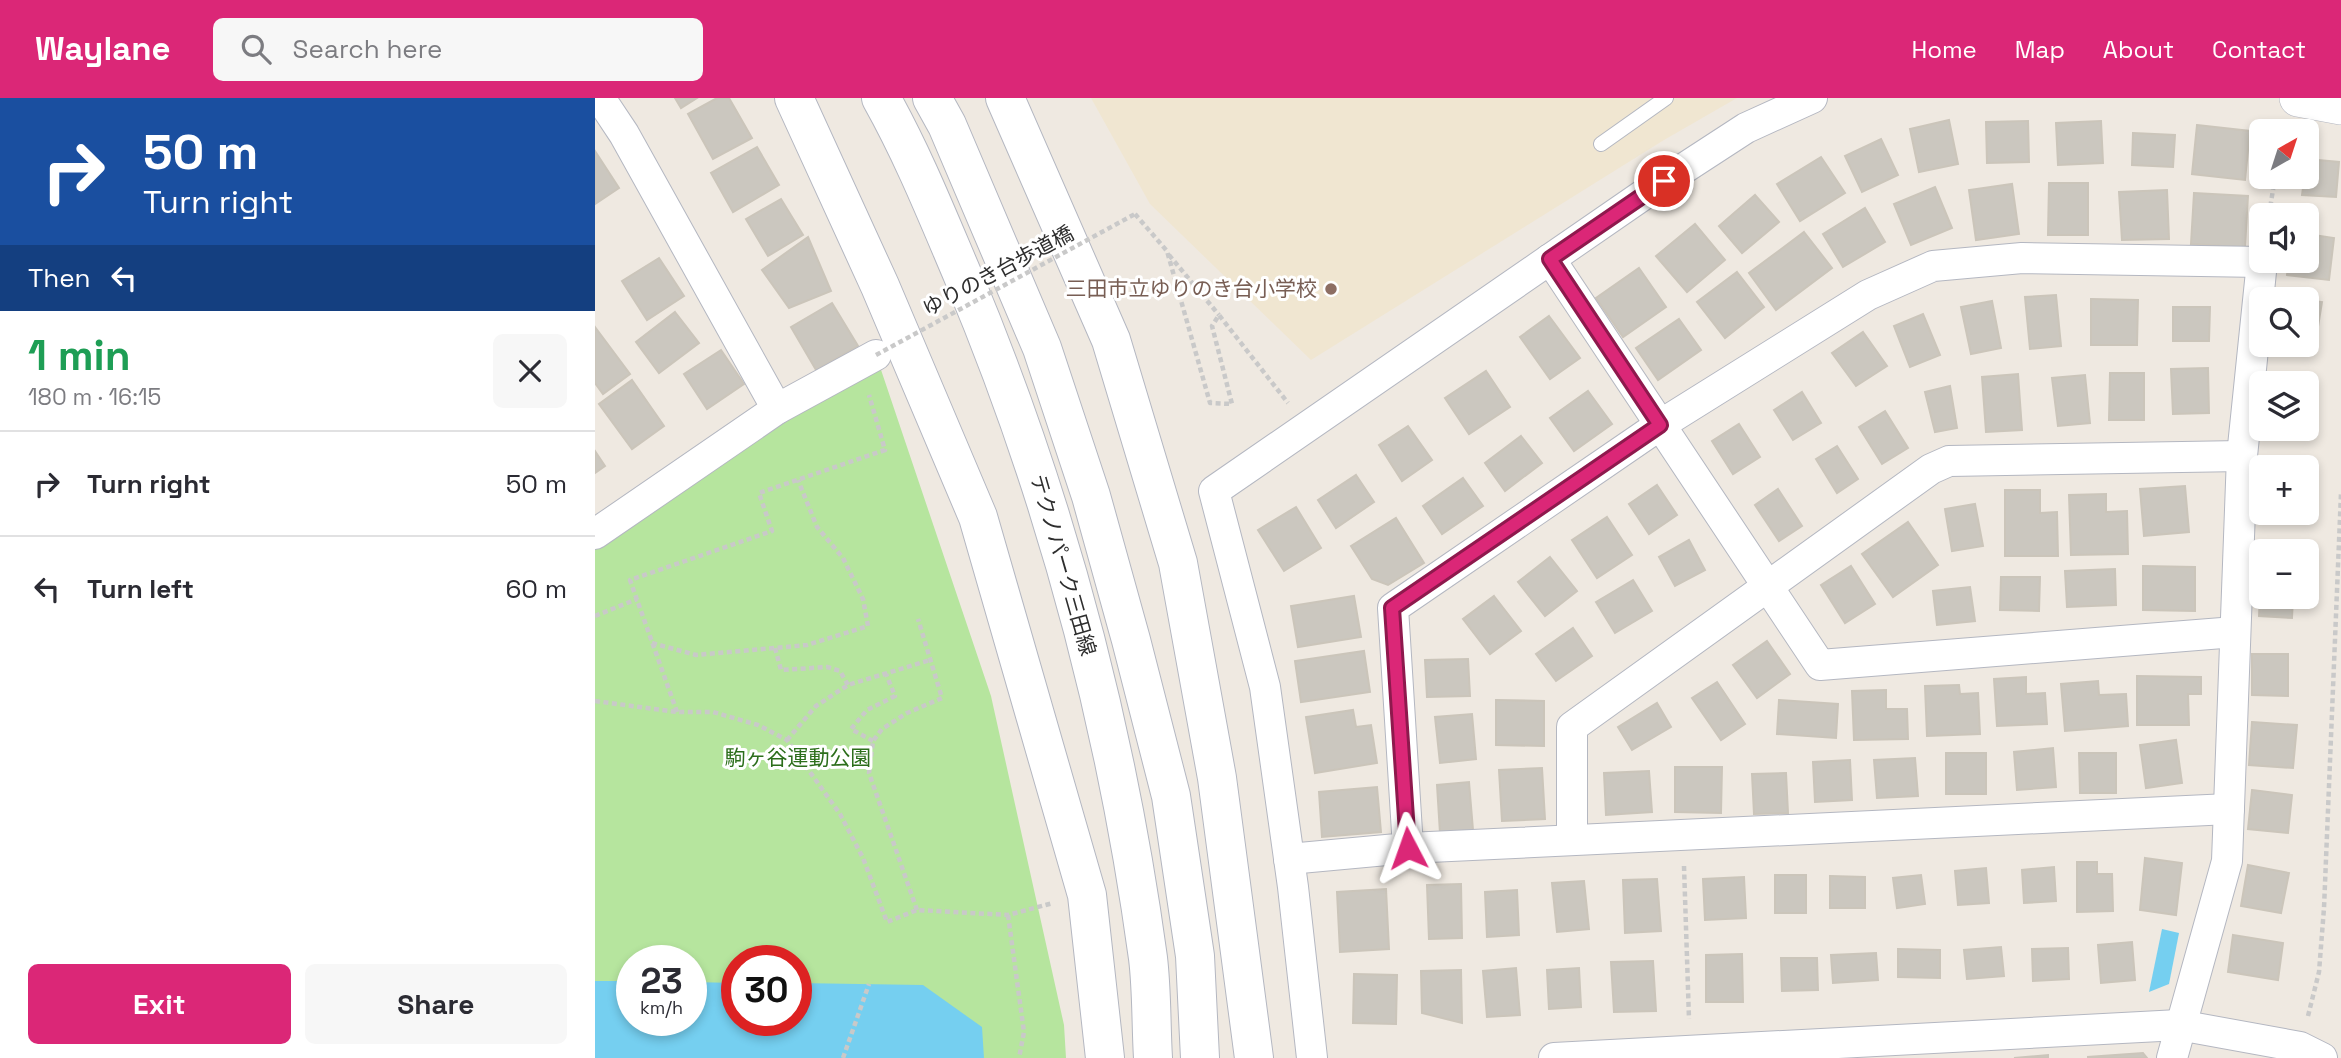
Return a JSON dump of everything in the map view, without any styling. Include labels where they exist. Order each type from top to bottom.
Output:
[{"type":"main road","points":[[794,98],[880,286],[978,517],[1087,895],[1105,1058]]},
{"type":"main road","name":"テクノパーク三田線","points":[[881,98],[909,148],[1000,363],[1086,637],[1121,801],[1148,960],[1153,1058]]},
{"type":"main road","points":[[932,98],[947,125],[1042,348],[1091,496],[1171,796],[1195,957],[1200,1058]]},
{"type":"main road","points":[[1005,98],[1111,340],[1178,563],[1217,778],[1254,1058]]},
{"type":"street","points":[[600,98],[624,134],[777,409]]},
{"type":"street","points":[[1312,1058],[1289,859],[1265,687],[1214,491],[1745,128],[1812,98]]},
{"type":"street","points":[[2298,98],[2341,106]]},
{"type":"street","points":[[1408,848],[1392,608],[1660,425],[1868,295],[1933,266],[2022,258],[2262,262],[2242,456],[2227,861],[2179,1025],[2172,1058]]},
{"type":"street","points":[[1550,259],[1820,665],[2235,632]]},
{"type":"street","points":[[595,534],[777,409],[868,359]]},
{"type":"street","points":[[1572,840],[1572,727],[1931,469],[1949,461],[2242,456]]},
{"type":"street","points":[[1289,859],[1408,848],[2229,809]]},
{"type":"street","points":[[1554,1058],[2179,1025],[2311,1053]]},
{"type":"lane","points":[[1601,144],[1666,98]]},
{"type":"path","name":"ゆりのき台歩道橋","points":[[868,359],[1135,214],[1167,251]]},
{"type":"path","points":[[1167,251],[1210,403],[1232,404],[1212,326],[1219,315]]},
{"type":"path","points":[[1167,251],[1307,426]]},
{"type":"path","points":[[677,712],[630,580],[772,531],[759,493],[885,450],[868,359]]},
{"type":"path","points":[[652,643],[696,655],[807,645],[868,626],[863,598],[843,558],[817,527],[798,480]]},
{"type":"path","points":[[2311,1053],[2324,908],[2341,493]]},
{"type":"path","points":[[595,615],[637,599]]},
{"type":"path","points":[[917,910],[869,773],[873,741],[881,729],[907,713],[942,698],[918,620]]},
{"type":"path","points":[[2334,622],[2341,622]]},
{"type":"path","points":[[775,648],[781,670],[827,667],[839,671],[848,685]]},
{"type":"path","points":[[787,740],[816,706],[848,685],[930,660]]},
{"type":"path","points":[[873,741],[851,729],[867,710],[895,696],[885,674]]},
{"type":"path","points":[[595,701],[677,712],[713,712],[737,717],[787,740],[840,814],[863,858],[887,922],[917,910],[1008,915],[1087,895]]},
{"type":"path","points":[[1683,835],[1690,1051]]},
{"type":"path","points":[[1008,915],[1024,1032],[1019,1058]]},
{"type":"path","points":[[843,1058],[869,984]]},
{"type":"shaded area","name":"三田市立ゆりのき台小学校","points":[[1091,98],[1737,98],[1664,140],[1311,360],[1150,204]]},
{"type":"green space","name":"駒ヶ谷運動公園","points":[[876,355],[991,696],[1064,1025],[1066,1058],[595,1058],[595,534]]},
{"type":"water","points":[[2162,929],[2179,933],[2169,984],[2149,992]]},
{"type":"water","points":[[595,981],[616,981],[616,1036],[707,1036],[707,982],[721,983],[721,1036],[812,1036],[812,983],[923,985],[982,1027],[984,1058],[595,1058]]},
{"type":"building","points":[[675,98],[697,98],[681,108]]},
{"type":"building","points":[[717,98],[729,98],[752,138],[713,159],[688,114]]},
{"type":"building","points":[[1949,120],[1958,164],[1919,172],[1910,129]]},
{"type":"building","points":[[2028,121],[2029,162],[1987,163],[1986,122]]},
{"type":"building","points":[[2101,121],[2103,163],[2058,165],[2056,123]]},
{"type":"building","points":[[2197,125],[2249,131],[2245,180],[2192,174]]},
{"type":"building","points":[[2133,133],[2175,135],[2173,167],[2132,165]]},
{"type":"building","points":[[1881,139],[1898,175],[1862,192],[1845,156]]},
{"type":"building","points":[[757,147],[779,185],[733,212],[711,173]]},
{"type":"building","points":[[595,151],[619,188],[595,204]]},
{"type":"building","points":[[1821,157],[1845,193],[1800,221],[1777,184]]},
{"type":"building","points":[[2319,160],[2339,162],[2336,197],[2302,195],[2303,189],[2319,189]]},
{"type":"building","points":[[2049,183],[2088,183],[2088,235],[2048,235]]},
{"type":"building","points":[[2012,184],[2019,234],[1976,240],[1969,190]]},
{"type":"building","points":[[1935,187],[1952,228],[1911,245],[1894,204]]},
{"type":"building","points":[[2167,190],[2169,239],[2122,240],[2119,192]]},
{"type":"building","points":[[2194,193],[2248,196],[2245,247],[2191,244]]},
{"type":"building","points":[[1755,195],[1779,222],[1742,253],[1719,226]]},
{"type":"building","points":[[781,199],[803,235],[768,256],[746,219]]},
{"type":"building","points":[[1865,208],[1885,242],[1843,267],[1823,234]]},
{"type":"building","points":[[1695,224],[1725,260],[1687,292],[1656,256]]},
{"type":"building","points":[[1804,232],[1832,268],[1776,310],[1749,273]]},
{"type":"building","points":[[2319,236],[2334,238],[2329,280],[2287,275],[2319,273]]},
{"type":"building","points":[[808,237],[831,291],[789,308],[762,270]]},
{"type":"building","points":[[659,258],[684,296],[647,320],[622,281]]},
{"type":"building","points":[[1639,268],[1666,307],[1623,337],[1596,298]]},
{"type":"building","points":[[1737,272],[1764,307],[1725,338],[1697,302]]},
{"type":"building","points":[[2056,295],[2061,346],[2030,349],[2025,297]]},
{"type":"building","points":[[2091,299],[2138,300],[2137,345],[2091,345]]},
{"type":"building","points":[[1992,301],[2001,348],[1971,354],[1961,307]]},
{"type":"building","points":[[832,303],[858,346],[816,370],[791,327]]},
{"type":"building","points":[[2173,307],[2210,307],[2209,341],[2173,341]]},
{"type":"building","points":[[675,312],[699,343],[659,373],[636,342]]},
{"type":"building","points":[[1923,314],[1940,355],[1910,367],[1894,326]]},
{"type":"building","points":[[1549,316],[1580,358],[1550,379],[1520,337]]},
{"type":"building","points":[[1679,319],[1701,350],[1658,380],[1636,348]]},
{"type":"building","points":[[595,327],[630,374],[603,394],[595,383]]},
{"type":"building","points":[[1863,332],[1887,366],[1856,386],[1832,353]]},
{"type":"building","points":[[721,350],[744,384],[707,409],[684,374]]},
{"type":"building","points":[[2208,368],[2209,413],[2173,414],[2171,369]]},
{"type":"building","points":[[1486,371],[1510,407],[1469,434],[1445,398]]},
{"type":"building","points":[[2110,373],[2144,373],[2144,420],[2109,420]]},
{"type":"building","points":[[2018,374],[2022,430],[1986,432],[1982,377]]},
{"type":"building","points":[[2085,375],[2090,423],[2058,426],[2052,378]]},
{"type":"building","points":[[632,380],[664,426],[632,449],[599,404]]},
{"type":"building","points":[[1950,386],[1957,428],[1935,432],[1925,392]]},
{"type":"building","points":[[1588,391],[1612,424],[1574,451],[1550,418]]},
{"type":"building","points":[[1802,392],[1821,423],[1793,440],[1774,410]]},
{"type":"building","points":[[1885,411],[1908,448],[1882,464],[1859,427]]},
{"type":"building","points":[[1739,424],[1760,457],[1733,474],[1712,441]]},
{"type":"building","points":[[1408,426],[1432,460],[1402,481],[1379,445]]},
{"type":"building","points":[[1521,436],[1542,463],[1505,491],[1485,463]]},
{"type":"building","points":[[1837,446],[1858,479],[1837,493],[1816,459]]},
{"type":"building","points":[[595,451],[605,466],[595,473]]},
{"type":"building","points":[[1356,475],[1374,502],[1336,528],[1318,500]]},
{"type":"building","points":[[1463,478],[1483,506],[1442,534],[1423,506]]},
{"type":"building","points":[[1657,485],[1677,515],[1649,534],[1629,504]]},
{"type":"building","points":[[2185,486],[2189,532],[2144,536],[2140,489]]},
{"type":"building","points":[[1778,489],[1802,526],[1779,541],[1755,505]]},
{"type":"building","points":[[2005,490],[2040,490],[2040,513],[2057,512],[2058,556],[2005,556]]},
{"type":"building","points":[[2106,494],[2106,512],[2127,511],[2128,554],[2071,555],[2069,495]]},
{"type":"building","points":[[1975,504],[1983,546],[1952,551],[1945,509]]},
{"type":"building","points":[[1296,507],[1321,548],[1284,571],[1258,530]]},
{"type":"building","points":[[1607,517],[1632,555],[1597,578],[1572,540]]},
{"type":"building","points":[[1396,518],[1424,563],[1388,585],[1372,579],[1351,546]]},
{"type":"building","points":[[1908,522],[1938,565],[1893,597],[1862,554]]},
{"type":"building","points":[[1689,540],[1705,570],[1675,586],[1659,557]]},
{"type":"building","points":[[1550,557],[1577,591],[1545,616],[1518,582]]},
{"type":"building","points":[[1851,566],[1875,604],[1845,623],[1821,585]]},
{"type":"building","points":[[2143,566],[2195,567],[2195,611],[2143,610]]},
{"type":"building","points":[[2115,569],[2116,605],[2067,607],[2065,571]]},
{"type":"building","points":[[2001,577],[2040,577],[2039,611],[2000,610]]},
{"type":"building","points":[[1633,580],[1652,611],[1615,633],[1596,602]]},
{"type":"building","points":[[1970,587],[1975,621],[1937,625],[1933,591]]},
{"type":"building","points":[[1354,596],[1361,637],[1298,647],[1291,606]]},
{"type":"building","points":[[1494,596],[1521,631],[1490,654],[1463,619]]},
{"type":"building","points":[[2259,609],[2292,609],[2292,618],[2259,616]]},
{"type":"building","points":[[1573,628],[1592,656],[1556,681],[1536,654]]},
{"type":"building","points":[[1767,641],[1790,674],[1757,698],[1733,665]]},
{"type":"building","points":[[1364,651],[1370,692],[1301,702],[1295,661]]},
{"type":"building","points":[[2252,654],[2288,654],[2288,696],[2252,695]]},
{"type":"building","points":[[1468,659],[1470,696],[1427,697],[1425,660]]},
{"type":"building","points":[[2137,676],[2201,677],[2201,694],[2188,694],[2189,725],[2137,725]]},
{"type":"building","points":[[2026,677],[2026,694],[2045,693],[2047,724],[1997,726],[1994,679]]},
{"type":"building","points":[[2098,681],[2099,695],[2126,694],[2128,726],[2065,731],[2061,684]]},
{"type":"building","points":[[1717,682],[1745,724],[1721,740],[1692,698]]},
{"type":"building","points":[[1959,685],[1960,694],[1978,693],[1980,734],[1927,736],[1925,686]]},
{"type":"building","points":[[1886,690],[1886,709],[1907,709],[1908,739],[1854,740],[1852,691]]},
{"type":"building","points":[[1496,700],[1544,701],[1544,746],[1496,745]]},
{"type":"building","points":[[1779,700],[1838,704],[1836,738],[1777,734]]},
{"type":"building","points":[[1657,703],[1671,727],[1632,750],[1618,727]]},
{"type":"building","points":[[1353,710],[1356,727],[1371,725],[1377,763],[1315,773],[1306,717]]},
{"type":"building","points":[[1472,714],[1476,759],[1440,763],[1435,717]]},
{"type":"building","points":[[2252,722],[2297,725],[2293,768],[2249,765]]},
{"type":"building","points":[[2176,740],[2182,783],[2146,788],[2140,745]]},
{"type":"building","points":[[2053,748],[2056,787],[2017,790],[2014,752]]},
{"type":"building","points":[[1946,753],[1986,753],[1986,794],[1946,794]]},
{"type":"building","points":[[2079,753],[2116,753],[2116,793],[2080,793]]},
{"type":"building","points":[[1915,758],[1918,796],[1877,798],[1874,760]]},
{"type":"building","points":[[1850,760],[1852,800],[1815,802],[1813,762]]},
{"type":"building","points":[[1675,767],[1722,767],[1721,813],[1675,812]]},
{"type":"building","points":[[1542,768],[1545,819],[1502,821],[1499,770]]},
{"type":"building","points":[[1649,771],[1652,812],[1606,815],[1604,773]]},
{"type":"building","points":[[1786,773],[1788,813],[1754,814],[1752,774]]},
{"type":"building","points":[[1469,782],[1473,830],[1440,833],[1437,785]]},
{"type":"building","points":[[1377,787],[1381,832],[1322,837],[1319,792]]},
{"type":"building","points":[[2252,790],[2292,795],[2288,833],[2248,829]]},
{"type":"building","points":[[2145,858],[2182,863],[2176,915],[2140,910]]},
{"type":"building","points":[[2077,862],[2097,862],[2097,874],[2112,874],[2113,911],[2077,912]]},
{"type":"building","points":[[2248,865],[2289,873],[2281,913],[2241,906]]},
{"type":"building","points":[[2054,867],[2056,901],[2024,903],[2022,870]]},
{"type":"building","points":[[1986,868],[1989,903],[1958,905],[1955,871]]},
{"type":"building","points":[[1775,875],[1806,875],[1806,913],[1775,913]]},
{"type":"building","points":[[1921,875],[1925,904],[1897,908],[1893,878]]},
{"type":"building","points":[[1830,876],[1865,877],[1865,908],[1830,908]]},
{"type":"building","points":[[1744,877],[1746,918],[1705,920],[1703,879]]},
{"type":"building","points":[[1657,879],[1661,931],[1625,933],[1623,880]]},
{"type":"building","points":[[1584,881],[1589,929],[1557,932],[1552,883]]},
{"type":"building","points":[[1461,884],[1462,938],[1429,939],[1427,885]]},
{"type":"building","points":[[1386,889],[1389,949],[1340,952],[1337,892]]},
{"type":"building","points":[[1517,890],[1519,935],[1487,937],[1485,892]]},
{"type":"building","points":[[2233,935],[2283,943],[2278,980],[2228,972]]},
{"type":"building","points":[[2132,942],[2135,980],[2101,983],[2098,945]]},
{"type":"building","points":[[2001,947],[2004,976],[1967,979],[1964,950]]},
{"type":"building","points":[[2068,948],[2069,979],[2033,981],[2032,949]]},
{"type":"building","points":[[1898,949],[1940,950],[1940,978],[1898,977]]},
{"type":"building","points":[[1876,953],[1878,980],[1833,983],[1831,955]]},
{"type":"building","points":[[1742,954],[1743,1002],[1706,1002],[1706,955]]},
{"type":"building","points":[[1781,958],[1817,958],[1818,990],[1782,991]]},
{"type":"building","points":[[1653,961],[1656,1011],[1614,1012],[1611,962]]},
{"type":"building","points":[[1516,968],[1520,1015],[1487,1017],[1483,971]]},
{"type":"building","points":[[1579,968],[1581,1007],[1549,1009],[1547,970]]},
{"type":"building","points":[[1461,970],[1462,1023],[1422,1013],[1421,971]]},
{"type":"building","points":[[1354,974],[1397,975],[1396,1024],[1353,1023]]},
{"type":"building","points":[[2143,1053],[2147,1058],[2088,1058],[2088,1057]]},
{"type":"building","points":[[2048,1055],[2048,1058],[2014,1058]]},
{"type":"place","name":"三田市立ゆりのき台小学校","points":[[1331,289]]},
{"type":"route","points":[[1408,848],[1392,608],[1660,425],[1550,259],[1664,181]]}]
